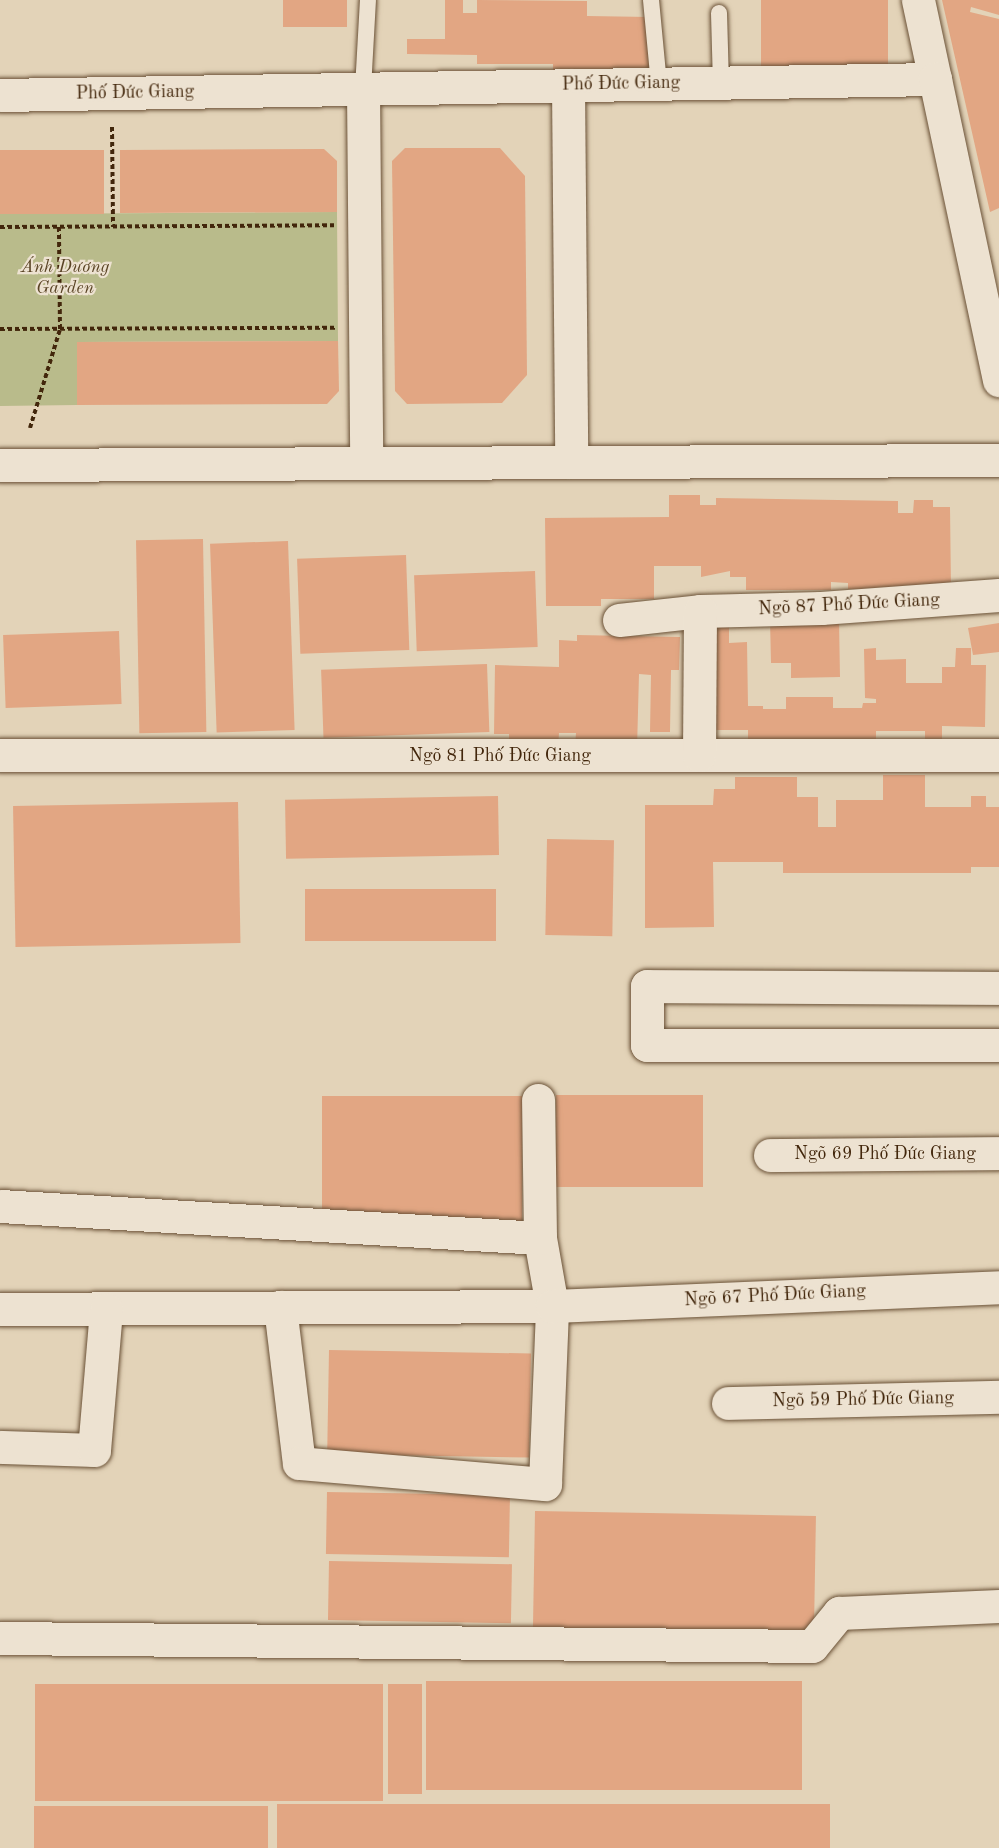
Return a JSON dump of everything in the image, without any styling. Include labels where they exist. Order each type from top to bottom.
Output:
[{"type":"street","points":[[918,0],[999,380]]},
{"type":"street","name":"Phố Đức Giang","points":[[0,95],[935,79]]},
{"type":"street","points":[[568,85],[571,462]]},
{"type":"street","points":[[363,89],[366,463]]},
{"type":"street","points":[[0,465],[999,460]]},
{"type":"street","name":"Ngõ 87 Phố Đức Giang","points":[[619,620],[699,611],[821,608],[999,596]]},
{"type":"street","points":[[699,611],[699,755]]},
{"type":"street","name":"Ngõ 81 Phố Đức Giang","points":[[0,755],[999,755]]},
{"type":"street","points":[[999,988],[647,986],[647,1045],[999,1045]]},
{"type":"street","points":[[280,1307],[299,1463],[545,1484],[552,1306],[540,1238],[538,1100]]},
{"type":"street","name":"Ngõ 69 Phố Đức Giang","points":[[770,1155],[999,1154]]},
{"type":"street","points":[[0,1206],[540,1238]]},
{"type":"street","name":"Ngõ 67 Phố Đức Giang","points":[[0,1309],[552,1306],[999,1287]]},
{"type":"street","points":[[0,1447],[94,1450],[106,1310]]},
{"type":"street","name":"Ngõ 59 Phố Đức Giang","points":[[728,1403],[999,1396]]},
{"type":"street","points":[[0,1638],[812,1646],[839,1612],[999,1606]]},
{"type":"lane","points":[[363,89],[368,0]]},
{"type":"lane","points":[[651,0],[659,84]]},
{"type":"lane","points":[[719,12],[722,83]]},
{"type":"path","points":[[112,127],[113,226]]},
{"type":"path","points":[[0,227],[347,225]]},
{"type":"path","points":[[30,428],[60,329],[59,227]]},
{"type":"path","points":[[0,330],[348,328]]},
{"type":"green space","name":"Ánh Dương Garden","points":[[337,212],[338,341],[77,342],[77,405],[0,406],[0,214]]},
{"type":"building","points":[[283,0],[347,0],[347,27],[283,27]]},
{"type":"building","points":[[445,0],[463,0],[463,13],[477,13],[477,0],[587,1],[587,16],[650,17],[650,75],[553,74],[553,64],[477,64],[477,55],[407,54],[407,39],[445,39]]},
{"type":"building","points":[[761,0],[888,0],[888,75],[761,75]]},
{"type":"building","points":[[942,0],[999,0],[999,15],[971,7],[970,12],[999,19],[999,208],[990,212]]},
{"type":"building","points":[[405,148],[500,148],[525,176],[527,375],[502,403],[407,404],[395,391],[392,161]]},
{"type":"building","points":[[324,149],[337,161],[337,212],[120,213],[120,150]]},
{"type":"building","points":[[0,150],[104,150],[104,214],[0,214]]},
{"type":"building","points":[[338,341],[339,391],[327,404],[77,405],[77,342]]},
{"type":"building","points":[[669,495],[700,495],[700,505],[716,505],[716,498],[898,501],[898,513],[913,513],[914,500],[933,500],[933,507],[950,507],[951,589],[848,589],[848,583],[831,582],[831,590],[746,590],[746,577],[730,577],[730,571],[701,577],[701,566],[654,566],[654,599],[601,599],[601,606],[546,606],[545,518],[669,517]]},
{"type":"building","points":[[203,539],[206,732],[139,733],[136,540]]},
{"type":"building","points":[[288,541],[295,730],[217,733],[210,544]]},
{"type":"building","points":[[406,555],[409,650],[300,654],[297,559]]},
{"type":"building","points":[[535,571],[538,647],[417,651],[414,575]]},
{"type":"building","points":[[702,619],[729,619],[729,643],[747,642],[748,706],[763,706],[763,709],[786,709],[786,697],[833,697],[833,708],[862,708],[863,703],[876,703],[876,699],[865,698],[864,649],[876,648],[876,660],[906,659],[906,683],[942,683],[942,667],[955,667],[956,648],[971,648],[971,665],[986,665],[985,727],[942,726],[942,747],[925,747],[925,731],[876,731],[876,745],[748,746],[748,730],[703,730]]},
{"type":"building","points":[[839,619],[840,677],[791,678],[791,663],[771,663],[770,620]]},
{"type":"building","points":[[999,623],[999,652],[973,655],[968,628]]},
{"type":"building","points":[[119,631],[122,704],[6,708],[3,635]]},
{"type":"building","points":[[577,635],[680,637],[679,670],[671,670],[670,732],[650,732],[651,675],[639,674],[637,749],[575,747],[576,733],[559,733],[558,748],[509,746],[509,734],[494,734],[495,665],[559,667],[559,640],[577,641]]},
{"type":"building","points":[[487,664],[489,732],[323,738],[321,670]]},
{"type":"building","points":[[883,775],[925,775],[925,807],[971,807],[971,796],[986,796],[986,807],[999,807],[999,867],[971,867],[971,873],[783,873],[783,862],[713,862],[714,927],[645,928],[645,805],[713,805],[714,789],[735,789],[735,777],[797,777],[797,797],[818,797],[818,827],[836,827],[836,800],[883,800]]},
{"type":"building","points":[[498,796],[499,855],[286,859],[285,800]]},
{"type":"building","points":[[238,802],[240,943],[15,947],[13,806]]},
{"type":"building","points":[[547,839],[614,840],[612,936],[545,935]]},
{"type":"building","points":[[305,889],[496,889],[496,941],[305,941]]},
{"type":"building","points":[[556,1095],[703,1095],[703,1187],[556,1187]]},
{"type":"building","points":[[322,1096],[522,1096],[522,1221],[322,1221]]},
{"type":"building","points":[[329,1350],[531,1354],[529,1458],[327,1454]]},
{"type":"building","points":[[327,1492],[510,1495],[509,1557],[326,1554]]},
{"type":"building","points":[[535,1511],[816,1516],[814,1637],[533,1632]]},
{"type":"building","points":[[329,1561],[512,1564],[511,1623],[328,1620]]},
{"type":"building","points":[[426,1681],[802,1681],[802,1790],[426,1790]]},
{"type":"building","points":[[35,1684],[383,1684],[383,1801],[35,1801]]},
{"type":"building","points":[[388,1684],[422,1684],[422,1794],[388,1794]]},
{"type":"building","points":[[277,1804],[830,1804],[830,1848],[277,1848]]},
{"type":"building","points":[[34,1806],[268,1806],[268,1848],[34,1848]]}]
